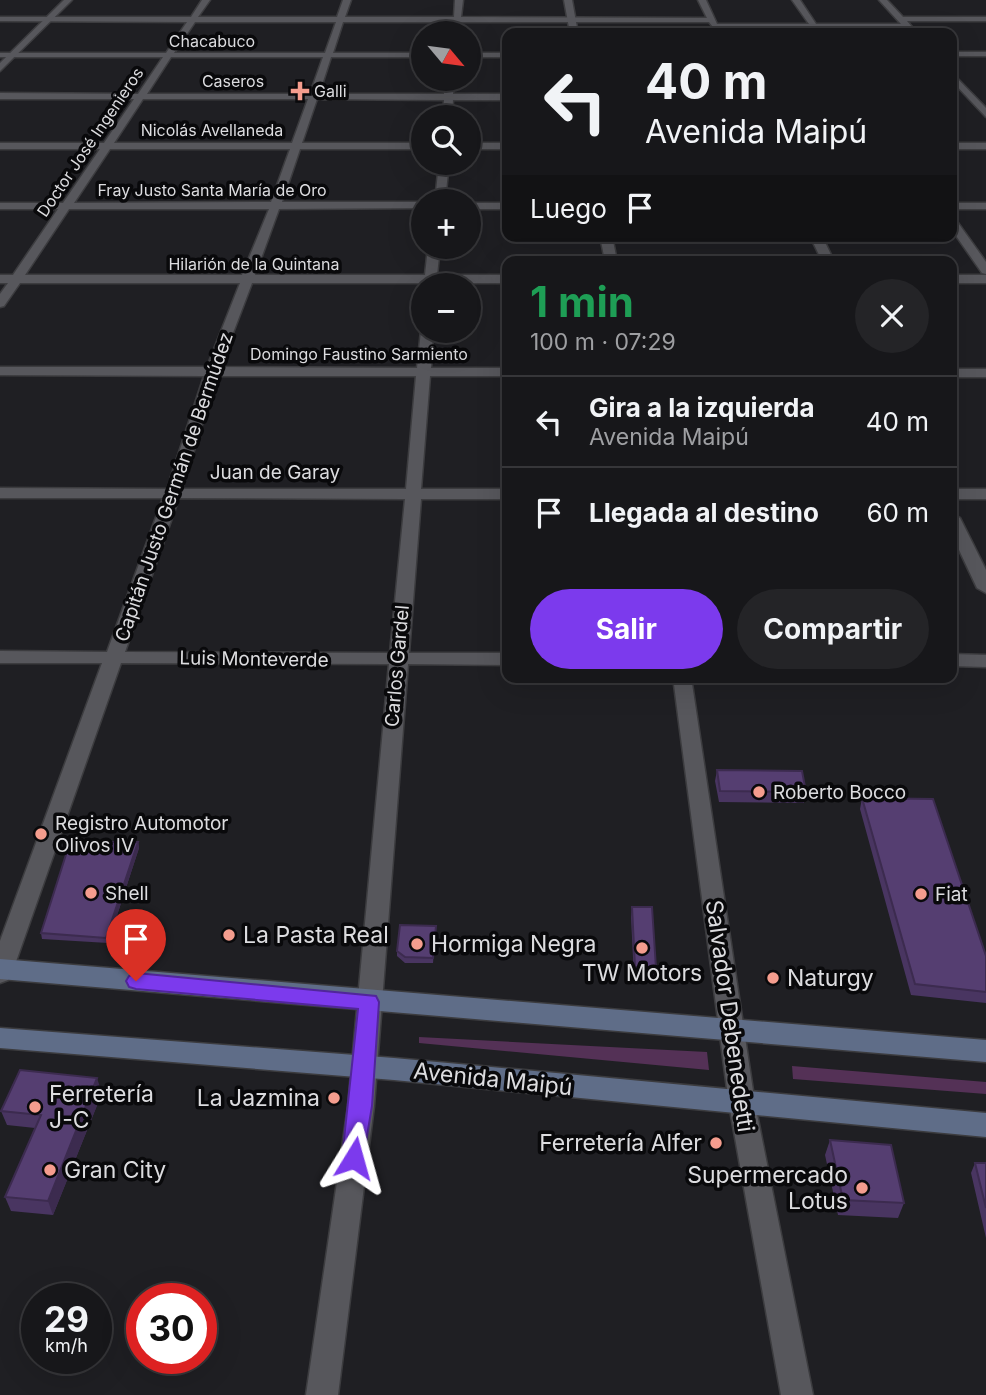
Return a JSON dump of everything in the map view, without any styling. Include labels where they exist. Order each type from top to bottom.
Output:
[{"type":"main road","points":[[1,971],[986,1051]]},
{"type":"main road","name":"Avenida Maipú","points":[[0,1038],[364,1066],[742,1104],[986,1125]]},
{"type":"street","points":[[0,68],[68,0]]},
{"type":"street","name":"Doctor José Ingenieros","points":[[0,303],[206,0]]},
{"type":"street","name":"Capitán Justo Germán de Bermúdez","points":[[1,971],[173,493],[212,371],[275,206],[347,0]]},
{"type":"street","points":[[457,20],[459,0]]},
{"type":"street","points":[[568,0],[573,28]]},
{"type":"street","points":[[702,0],[715,26]]},
{"type":"street","points":[[796,0],[816,28]]},
{"type":"street","points":[[883,0],[908,28]]},
{"type":"street","points":[[0,19],[572,20],[766,28]]},
{"type":"street","points":[[838,28],[986,19]]},
{"type":"street","points":[[957,54],[986,54]]},
{"type":"street","name":"Chacabuco","points":[[0,55],[411,55]]},
{"type":"street","points":[[481,55],[502,55]]},
{"type":"street","points":[[957,82],[986,114]]},
{"type":"street","points":[[447,105],[448,91]]},
{"type":"street","name":"Caseros","points":[[0,96],[502,97]]},
{"type":"street","points":[[957,97],[986,96]]},
{"type":"street","name":"Nicolás Avellaneda","points":[[0,146],[411,146]]},
{"type":"street","points":[[481,146],[502,146]]},
{"type":"street","points":[[957,146],[986,146]]},
{"type":"street","name":"Fray Justo Santa María de Oro","points":[[0,206],[411,205]]},
{"type":"street","points":[[481,206],[502,206]]},
{"type":"street","points":[[957,206],[986,206]]},
{"type":"street","points":[[957,229],[986,271]]},
{"type":"street","name":"Hilarión de la Quintana","points":[[0,279],[411,282]]},
{"type":"street","name":"Hilarión de la Quintana","points":[[481,280],[502,279]]},
{"type":"street","points":[[957,279],[986,279]]},
{"type":"street","name":"Carlos Gardel","points":[[322,1395],[364,1066],[426,343]]},
{"type":"street","name":"Domingo Faustino Sarmiento","points":[[0,371],[502,372]]},
{"type":"street","points":[[957,373],[986,373]]},
{"type":"street","name":"Juan de Garay","points":[[0,493],[502,494]]},
{"type":"street","points":[[957,494],[986,494]]},
{"type":"street","points":[[957,528],[986,589]]},
{"type":"street","name":"Luis Monteverde","points":[[0,657],[502,659]]},
{"type":"street","points":[[957,660],[986,660]]},
{"type":"street","name":"Salvador Debenedetti","points":[[683,683],[742,1104],[797,1395]]},
{"type":"shaded area","points":[[419,1037],[707,1052],[709,1070],[419,1043]]},
{"type":"shaded area","points":[[792,1066],[986,1082],[986,1094],[793,1079]]},
{"type":"building","points":[[717,770],[802,771],[806,792],[720,791]]},
{"type":"building","name":"Fiat","points":[[862,798],[933,799],[986,956],[986,992],[915,984]]},
{"type":"building","name":"Shell","points":[[70,842],[138,842],[106,938],[41,933]]},
{"type":"building","name":"TW Motors","points":[[632,907],[652,907],[656,968],[635,967]]},
{"type":"building","name":"Hormiga Negra","points":[[400,925],[436,926],[433,958],[405,957],[397,951]]},
{"type":"building","points":[[20,1070],[97,1078],[48,1201],[5,1197],[41,1115],[1,1111]]},
{"type":"building","name":"Supermercado Lotus","points":[[830,1140],[891,1145],[904,1203],[843,1200]]},
{"type":"building","points":[[975,1163],[986,1163],[986,1208]]},
{"type":"place","name":"Galli","points":[[300,91]]},
{"type":"place","name":"Roberto Bocco","points":[[759,792]]},
{"type":"place","name":"Registro Automotor Olivos IV","points":[[41,834]]},
{"type":"place","name":"Shell","points":[[91,893]]},
{"type":"place","name":"Fiat","points":[[921,894]]},
{"type":"place","name":"La Pasta Real","points":[[229,935]]},
{"type":"place","name":"Hormiga Negra","points":[[417,944]]},
{"type":"place","name":"TW Motors","points":[[642,948]]},
{"type":"place","name":"Naturgy","points":[[773,978]]},
{"type":"place","name":"La Jazmina","points":[[334,1098]]},
{"type":"place","name":"Ferretería J-C","points":[[35,1107]]},
{"type":"place","name":"Ferretería Alfer","points":[[716,1143]]},
{"type":"place","name":"Gran City","points":[[50,1170]]},
{"type":"place","name":"Supermercado Lotus","points":[[862,1188]]},
{"type":"route","points":[[136,981],[369,1002],[354,1158]]}]
